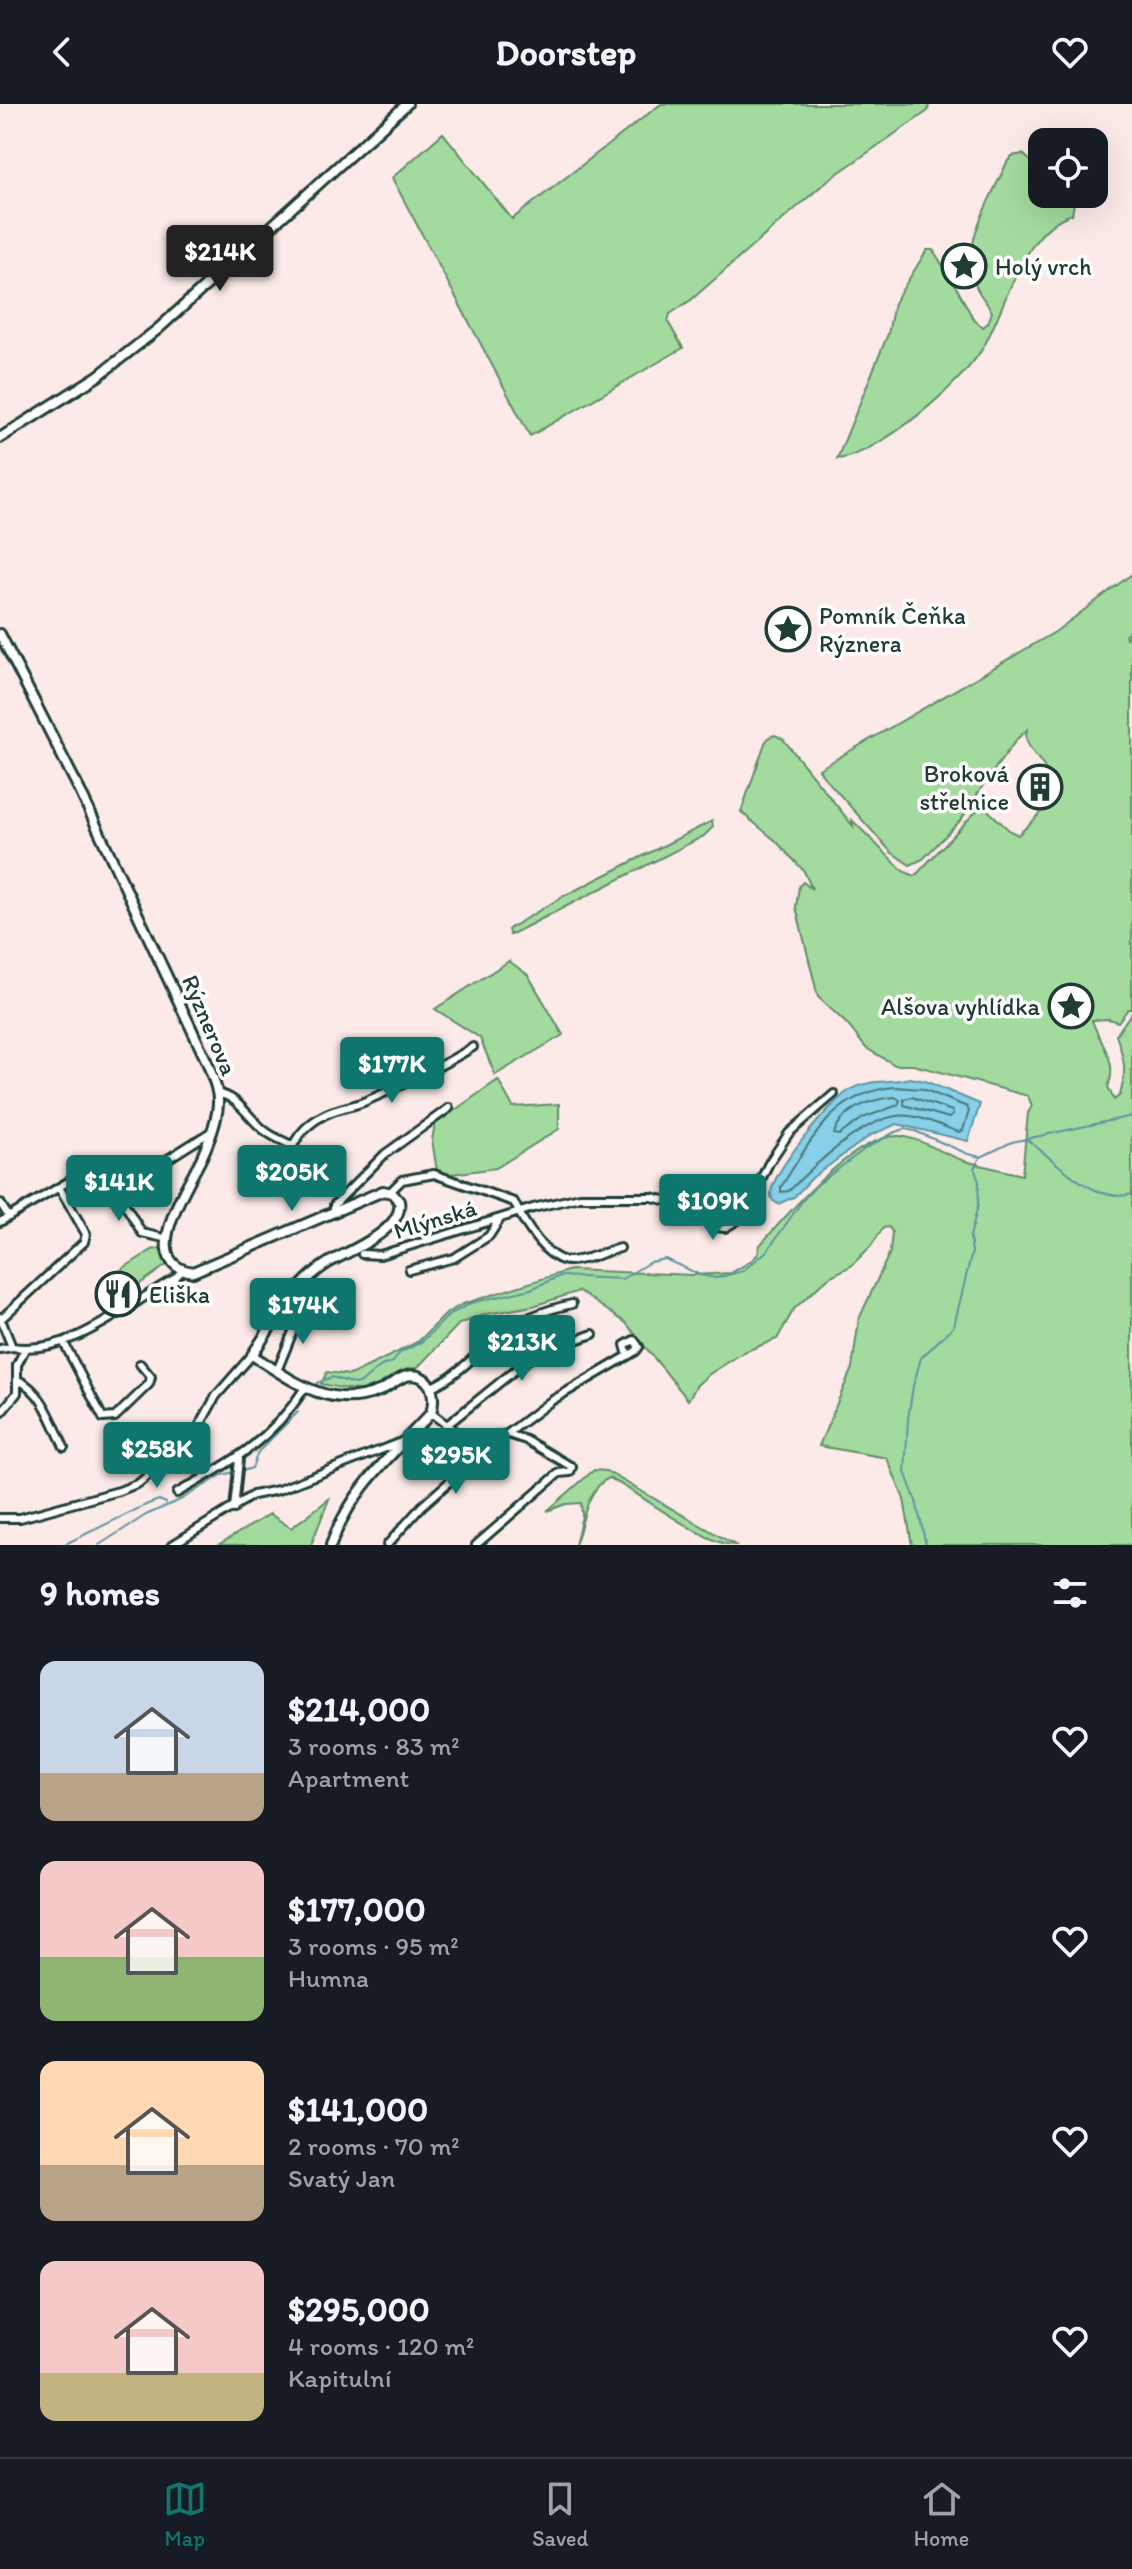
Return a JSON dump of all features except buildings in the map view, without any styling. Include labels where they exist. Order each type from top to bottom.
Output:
[{"type":"street","points":[[0,438],[98,376],[158,329],[407,104]]},
{"type":"street","name":"Rýznerova","points":[[0,634],[80,791],[207,1062],[218,1094],[219,1103],[212,1130],[201,1160],[168,1226],[168,1239]]},
{"type":"street","points":[[218,1094],[224,1094],[236,1103],[264,1131],[293,1146],[304,1130],[321,1116],[361,1103],[434,1071],[473,1047]]},
{"type":"street","name":"Mlýnská","points":[[362,1254],[380,1255],[580,1197],[647,1197],[668,1201],[716,1227],[725,1228],[738,1220],[747,1208],[769,1163],[789,1133],[834,1094]]},
{"type":"street","points":[[334,1213],[334,1205],[385,1154],[449,1108]]},
{"type":"street","points":[[155,1167],[212,1130]]},
{"type":"street","points":[[0,1222],[100,1163],[142,1233],[168,1239],[173,1262],[183,1270],[193,1272],[380,1192],[390,1192],[402,1180],[434,1174],[514,1202],[527,1228],[557,1258],[569,1261],[620,1248]]},
{"type":"street","points":[[12,1347],[1,1318],[84,1242],[86,1234],[59,1187]]},
{"type":"street","points":[[0,1518],[20,1518],[139,1483],[194,1436],[216,1396],[252,1355],[294,1294],[311,1276],[376,1237],[395,1219],[400,1204],[390,1192]]},
{"type":"street","points":[[0,1203],[9,1217]]},
{"type":"street","points":[[409,1270],[454,1258],[489,1236],[500,1218]]},
{"type":"street","points":[[0,1349],[64,1343],[174,1279],[183,1270]]},
{"type":"street","points":[[431,1387],[444,1382],[520,1322],[546,1310],[572,1304]]},
{"type":"street","points":[[277,1371],[298,1319],[309,1308]]},
{"type":"street","points":[[447,1425],[535,1354],[593,1334]]},
{"type":"street","points":[[64,1343],[103,1418],[115,1417],[149,1384],[151,1377],[140,1364]]},
{"type":"street","points":[[0,1414],[17,1393],[17,1365],[25,1349]]},
{"type":"street","points":[[252,1355],[304,1389],[317,1392],[353,1397],[379,1391],[410,1375],[423,1378],[431,1387],[431,1413],[368,1478],[348,1505],[331,1545]]},
{"type":"street","points":[[387,1545],[422,1506],[482,1453],[551,1401],[628,1356]]},
{"type":"street","points":[[18,1380],[29,1385],[47,1410],[64,1447]]},
{"type":"street","points":[[177,1493],[238,1460],[281,1420],[304,1389]]},
{"type":"street","points":[[431,1413],[460,1435],[476,1439],[508,1434],[571,1464],[572,1469],[565,1475],[559,1473],[476,1545]]},
{"type":"street","points":[[476,1439],[482,1453]]},
{"type":"street","points":[[172,1545],[253,1495],[278,1490],[404,1440]]},
{"type":"street","points":[[234,1509],[238,1460]]},
{"type":"green space","points":[[661,104],[929,104],[928,111],[828,180],[691,300],[670,314],[668,322],[683,348],[530,436],[392,178],[443,133],[512,219]]},
{"type":"green space","points":[[1023,154],[1028,158],[1028,208],[1073,208],[1072,214],[1055,222],[1029,251],[985,344],[960,377],[897,431],[875,445],[837,459],[888,334],[894,303],[927,250],[933,250],[974,320],[983,327],[988,323],[992,312],[977,289],[972,270],[974,238],[1012,156]]},
{"type":"green space","points":[[1132,574],[1132,628],[1125,635],[1126,638],[1130,633],[1132,635],[1132,1009],[1128,1009],[1118,1022],[1092,1020],[1110,1061],[1108,1087],[1114,1100],[1120,1095],[1124,1079],[1123,1059],[1116,1035],[1132,1012],[1132,1545],[912,1545],[904,1499],[887,1458],[819,1446],[852,1368],[859,1319],[890,1252],[892,1232],[889,1227],[883,1228],[871,1246],[851,1266],[829,1277],[794,1309],[777,1339],[744,1352],[708,1375],[688,1400],[626,1323],[579,1291],[459,1324],[417,1368],[411,1368],[376,1388],[353,1390],[321,1384],[327,1372],[350,1375],[419,1341],[447,1313],[463,1304],[570,1270],[693,1275],[731,1273],[758,1254],[760,1245],[823,1178],[862,1148],[881,1139],[906,1137],[962,1160],[1022,1175],[1028,1113],[1032,1106],[1028,1096],[913,1065],[895,1065],[866,1048],[847,1024],[818,997],[796,907],[799,886],[803,882],[812,889],[804,871],[776,841],[741,812],[765,743],[775,735],[783,739],[853,826],[852,820],[903,871],[915,876],[982,805],[1018,835],[1042,811],[1050,797],[1048,774],[1030,748],[1027,730],[985,782],[961,820],[923,859],[910,865],[891,852],[819,769],[1055,632]]},
{"type":"green space","points":[[712,821],[713,827],[704,836],[510,935],[510,928],[564,896]]},
{"type":"green space","points":[[509,961],[528,975],[563,1035],[495,1075],[480,1038],[435,1009]]},
{"type":"green space","points":[[498,1080],[513,1107],[559,1104],[559,1129],[496,1168],[444,1175],[437,1171],[432,1140],[435,1124]]},
{"type":"green space","points":[[161,1248],[168,1264],[134,1288],[122,1269],[152,1250]]},
{"type":"green space","points":[[594,1470],[606,1471],[735,1545],[722,1543],[690,1528],[609,1478],[590,1498],[575,1545],[582,1516],[581,1503],[566,1504],[547,1511]]},
{"type":"green space","points":[[329,1499],[311,1545],[218,1545],[270,1514],[291,1528]]},
{"type":"water","points":[[910,1078],[925,1081],[980,1104],[968,1141],[897,1124],[871,1135],[813,1177],[794,1197],[778,1204],[772,1200],[773,1185],[790,1156],[841,1097],[866,1084]]},
{"type":"waterway","points":[[315,1387],[317,1383],[332,1377],[355,1384],[362,1382],[381,1366],[393,1362],[400,1353],[423,1341],[449,1315],[471,1303],[531,1289],[560,1276],[622,1279],[650,1262],[665,1259],[700,1275],[716,1278],[743,1271],[767,1251],[817,1185],[866,1148],[895,1132],[905,1129],[915,1131],[981,1157],[1012,1142],[1132,1116]]},
{"type":"waterway","points":[[1026,1139],[1089,1187],[1117,1196],[1132,1194]]},
{"type":"waterway","points":[[926,1545],[916,1501],[905,1472],[908,1419],[921,1358],[954,1326],[972,1252],[970,1237],[978,1205],[979,1181],[974,1168],[980,1158]]},
{"type":"waterway","points":[[240,1472],[252,1468],[258,1452],[298,1412]]},
{"type":"waterway","points":[[99,1545],[146,1515],[182,1499],[222,1475],[234,1472]]},
{"type":"waterway","points":[[63,1545],[148,1504],[159,1500],[166,1503]]},
{"type":"place","name":"Holý vrch","points":[[964,266]]},
{"type":"place","name":"Pomník Čeňka Rýznera","points":[[788,629]]},
{"type":"place","name":"Broková střelnice","points":[[1040,787]]},
{"type":"place","name":"Alšova vyhlídka","points":[[1071,1006]]},
{"type":"place","name":"Eliška","points":[[118,1294]]}]
